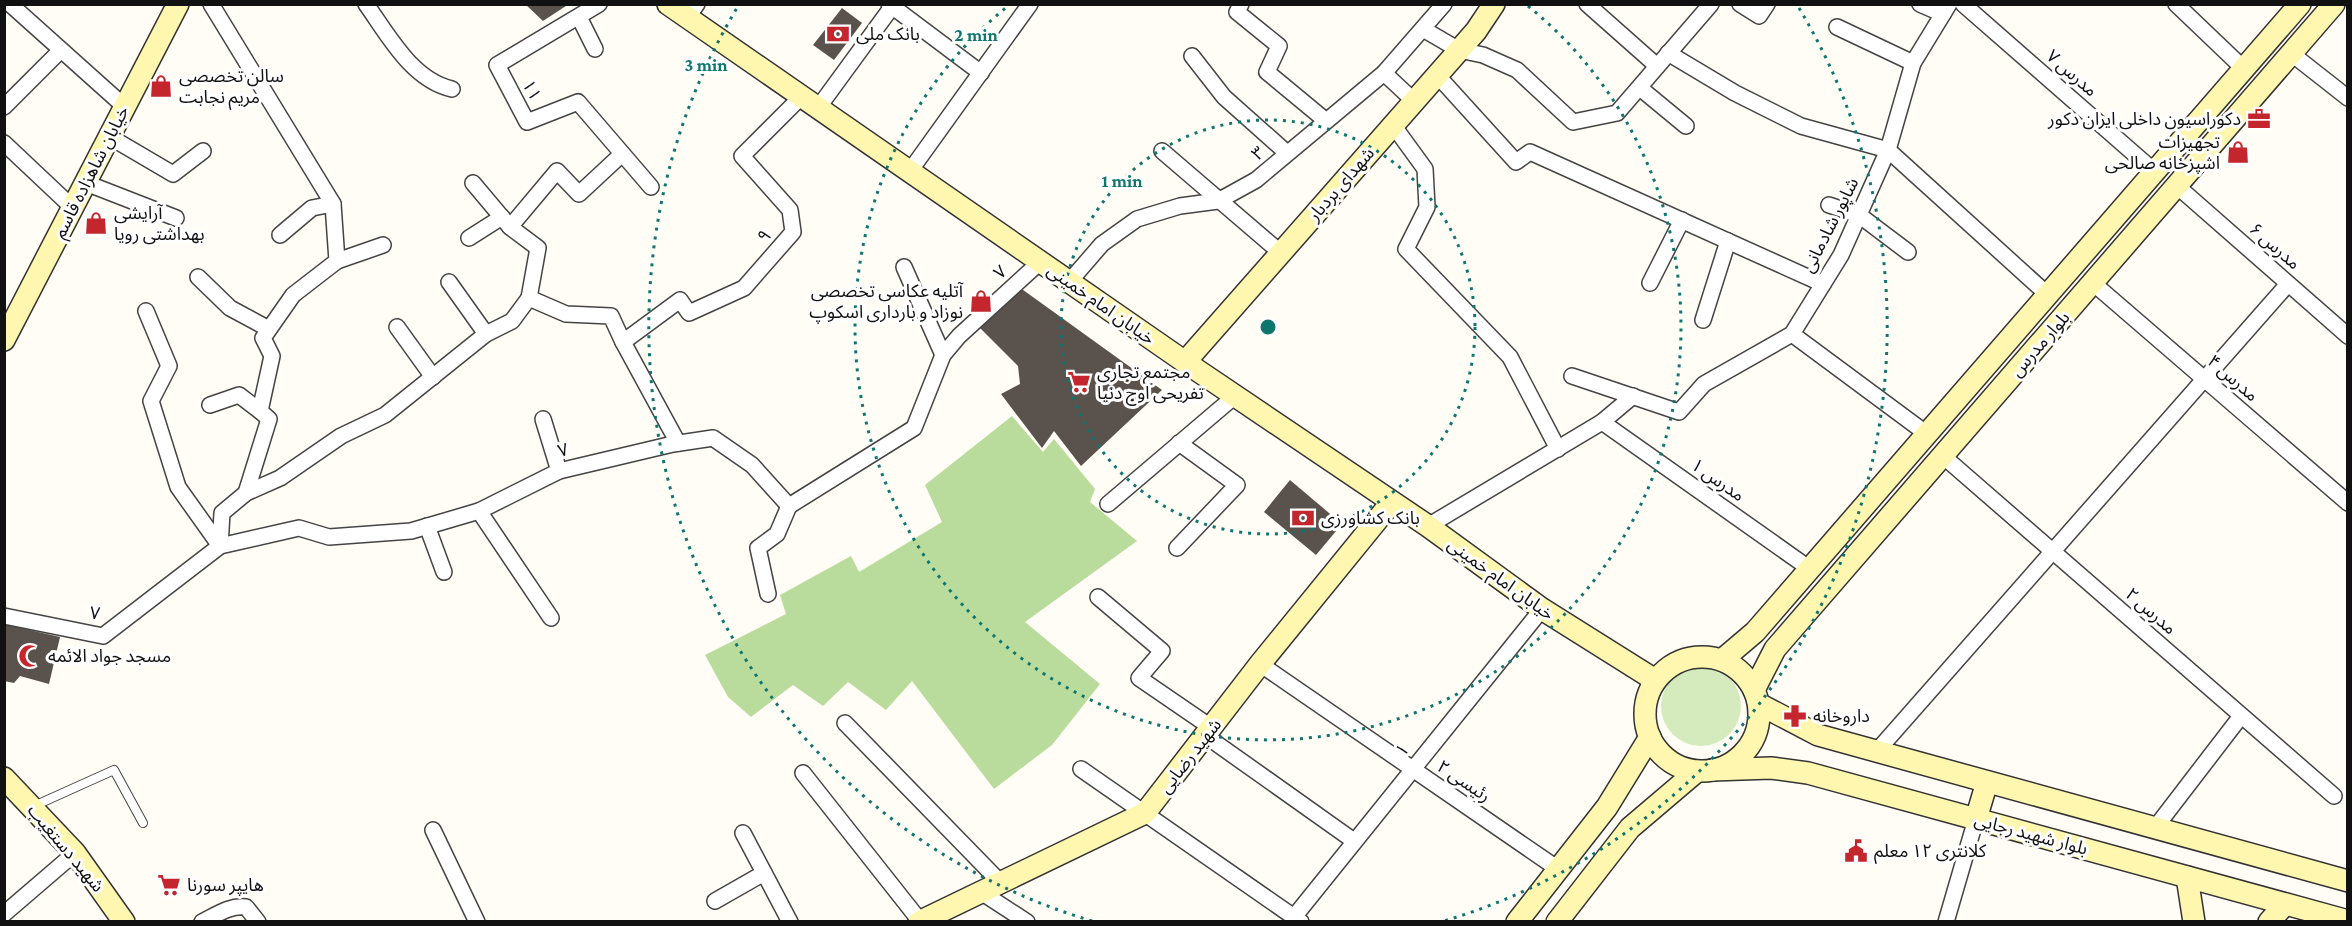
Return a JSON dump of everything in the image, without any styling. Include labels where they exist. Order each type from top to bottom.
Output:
[{"type":"street","points":[[10,4],[125,107]]},
{"type":"street","name":"خیابان شاهزاده قاسم","points":[[4,340],[178,4]]},
{"type":"street","points":[[210,4],[333,204],[337,261]]},
{"type":"street","points":[[366,4],[406,59],[422,74],[442,87],[452,89]]},
{"type":"street","name":"۱۱","points":[[599,4],[497,65],[527,122],[578,102],[651,187]]},
{"type":"street","name":"خیابان امام خمینی","points":[[668,4],[692,11],[809,102],[1185,362],[1428,526],[1542,609],[1655,680]]},
{"type":"street","points":[[910,171],[1030,4]]},
{"type":"street","points":[[1241,4],[1237,12],[1279,46],[1267,72],[1325,120]]},
{"type":"street","name":"۳","points":[[1069,282],[1102,244],[1137,219],[1180,206],[1218,201],[1256,180],[1384,73],[1444,4]]},
{"type":"street","name":"شهدای بردبار","points":[[1185,362],[1476,31],[1494,4]]},
{"type":"street","points":[[1587,4],[1657,66]]},
{"type":"street","points":[[1423,29],[1459,50],[1483,55],[1517,70],[1573,122],[1617,113],[1711,4]]},
{"type":"street","points":[[1740,4],[1759,16],[1767,4]]},
{"type":"street","points":[[1920,4],[1946,9]]},
{"type":"street","name":"مدرس ۷","points":[[1963,4],[2155,172]]},
{"type":"street","points":[[2176,4],[2244,69]]},
{"type":"street","name":"بلوار مدرس","points":[[1722,660],[1755,633],[2300,4]]},
{"type":"street","name":"بلوار مدرس","points":[[1756,697],[1775,650],[2334,4]]},
{"type":"street","points":[[809,102],[891,5],[981,73]]},
{"type":"street","name":"شاپور شادمانی","points":[[1633,396],[1679,412],[1704,384],[1792,334],[1841,255],[1888,150],[1913,63],[1946,9]]},
{"type":"street","points":[[579,16],[595,50]]},
{"type":"street","points":[[1837,27],[1913,63]]},
{"type":"street","points":[[4,107],[61,50]]},
{"type":"street","points":[[1668,52],[1735,93],[1801,126],[1888,150],[2048,295]]},
{"type":"street","points":[[2292,54],[2348,98]]},
{"type":"street","points":[[1192,56],[1224,97],[1287,153]]},
{"type":"street","points":[[1384,73],[1414,101]]},
{"type":"street","points":[[1437,75],[1516,162],[1530,152],[1823,284]]},
{"type":"street","points":[[1640,88],[1686,126]]},
{"type":"street","name":"۹","points":[[623,342],[680,300],[689,313],[744,288],[793,232],[790,210],[742,156],[809,102]]},
{"type":"street","points":[[1393,124],[1425,169],[1427,207],[1406,249],[1510,357],[1558,449]]},
{"type":"street","points":[[110,136],[173,174],[203,151]]},
{"type":"street","points":[[4,143],[73,208]]},
{"type":"street","points":[[1162,151],[1281,253]]},
{"type":"street","points":[[469,238],[506,222],[557,171],[579,194],[622,154]]},
{"type":"street","points":[[86,183],[176,218]]},
{"type":"street","points":[[220,546],[222,513],[246,493],[280,478],[340,436],[385,415],[486,334],[513,321],[529,298],[538,248],[506,222],[473,183]]},
{"type":"street","name":"مدرس ۶","points":[[2177,186],[2348,336]]},
{"type":"street","points":[[280,235],[312,208],[333,204]]},
{"type":"street","points":[[1829,205],[1859,215],[1908,252]]},
{"type":"street","points":[[1650,283],[1682,220]]},
{"type":"street","points":[[1703,320],[1728,241]]},
{"type":"street","points":[[260,411],[272,356],[263,338],[293,295],[337,261],[383,245]]},
{"type":"street","name":"۷","points":[[4,616],[104,636],[220,546],[299,528],[329,537],[411,531],[479,511],[559,471],[678,443],[712,438],[752,465],[789,506],[914,428],[943,355],[959,336],[1040,262]]},
{"type":"street","points":[[904,267],[943,355]]},
{"type":"street","points":[[198,277],[230,308],[269,329]]},
{"type":"street","points":[[449,282],[486,334]]},
{"type":"street","name":"مدرس ۴","points":[[2093,283],[2348,503]]},
{"type":"street","points":[[1877,752],[2288,284]]},
{"type":"street","points":[[529,298],[566,314],[612,316],[623,342],[678,443]]},
{"type":"street","points":[[146,311],[169,366],[151,401],[174,476],[178,487],[220,546]]},
{"type":"street","points":[[397,327],[433,377]]},
{"type":"street","points":[[1792,334],[1928,434]]},
{"type":"street","points":[[1572,376],[1633,396]]},
{"type":"street","points":[[210,405],[239,395],[269,419],[246,493]]},
{"type":"street","points":[[1108,504],[1235,396]]},
{"type":"street","points":[[1428,526],[1602,422],[1633,396]]},
{"type":"street","points":[[543,419],[559,471]]},
{"type":"street","name":"مدرس ۱","points":[[1602,422],[1810,569]]},
{"type":"street","points":[[1178,548],[1237,485],[1179,443]]},
{"type":"street","name":"مدرس ۲","points":[[1943,456],[2334,796]]},
{"type":"street","name":"شهید رضایی","points":[[919,921],[1145,813],[1260,664],[1391,503]]},
{"type":"street","points":[[768,594],[758,548],[777,534],[789,506]]},
{"type":"street","points":[[479,511],[551,618]]},
{"type":"street","points":[[427,526],[444,572]]},
{"type":"street","points":[[1098,597],[1162,651],[1139,678],[1354,841]]},
{"type":"street","name":"۱","points":[[1298,919],[1354,841],[1542,609]]},
{"type":"street","points":[[1557,921],[1630,828],[1704,771],[1732,762],[1749,747],[1756,734],[1759,719],[1756,697],[1746,677],[1735,667],[1722,660],[1692,657],[1671,665],[1655,680],[1648,694],[1645,723],[1650,738],[1669,760],[1682,768],[1704,771]]},
{"type":"street","name":"رئیسی ۲","points":[[1260,664],[1558,869]]},
{"type":"street","points":[[1756,697],[1818,735],[2348,881]]},
{"type":"street","points":[[2155,828],[2241,716]]},
{"type":"street","points":[[845,723],[1000,882]]},
{"type":"street","points":[[1517,921],[1607,807],[1650,738]]},
{"type":"street","name":"بلوار شهید رجایی","points":[[1704,771],[1771,768],[1808,772],[2348,921]]},
{"type":"street","points":[[1081,769],[1298,919]]},
{"type":"street","points":[[803,773],[919,921]]},
{"type":"street","name":"شهید دستغیب","points":[[4,778],[75,853],[124,921]]},
{"type":"street","points":[[1946,921],[1987,782]]},
{"type":"street","points":[[433,830],[477,921]]},
{"type":"street","points":[[743,833],[790,921]]},
{"type":"street","points":[[4,914],[75,853]]},
{"type":"street","points":[[715,901],[764,873]]},
{"type":"street","points":[[2187,877],[2194,921]]},
{"type":"street","points":[[981,892],[1026,921]]},
{"type":"street","points":[[2269,921],[2285,904]]},
{"type":"street","points":[[202,921],[231,908],[240,907],[246,908],[258,921]]},
{"type":"lane","points":[[32,807],[114,770],[143,823]]},
{"type":"green space","points":[[1012,416],[1043,452],[1054,439],[1095,489],[1090,502],[1137,541],[1025,622],[1100,684],[1052,745],[994,789],[912,681],[886,710],[848,682],[823,706],[793,685],[751,717],[728,697],[705,655],[786,614],[780,595],[851,556],[859,572],[942,522],[925,485]]},
{"type":"green space","points":[[1701,666],[1716,669],[1729,678],[1738,691],[1741,706],[1738,721],[1729,734],[1716,743],[1701,746],[1686,743],[1673,734],[1664,721],[1661,706],[1664,691],[1673,678],[1686,669]]},
{"type":"building","points":[[525,4],[569,4],[543,21]]},
{"type":"building","name":"بانک ملی","points":[[842,8],[862,23],[834,60],[813,45]]},
{"type":"building","points":[[1019,287],[1162,390],[1081,466],[1054,431],[1042,448],[1001,394],[1020,384],[1018,366],[975,323]]},
{"type":"building","name":"بانک کشاورزی","points":[[1290,480],[1342,524],[1316,555],[1264,512]]},
{"type":"building","name":"مسجد جواد الائمه","points":[[4,624],[60,637],[49,684],[20,676],[14,683],[4,681]]},
{"type":"place","name":"بانک ملی","points":[[838,34]]},
{"type":"place","name":"سالن تخصصی مریم نجابت","points":[[161,86]]},
{"type":"place","name":"دکوراسیون داخلی ایران دکور","points":[[2259,119]]},
{"type":"place","name":"تجهیزات اشپزخانه صالحی","points":[[2238,152]]},
{"type":"place","name":"آرایشی بهداشتی رویا","points":[[96,223]]},
{"type":"place","name":"آتلیه عکاسی تخصصی نوزاد و بارداری اسکوپ","points":[[981,301]]},
{"type":"place","name":"مجتمع تجاری تفریحی اوج دنیا","points":[[1079,382]]},
{"type":"place","name":"بانک کشاورزی","points":[[1303,518]]},
{"type":"place","name":"مسجد جواد الائمه","points":[[30,656]]},
{"type":"place","name":"داروخانه","points":[[1795,716]]},
{"type":"place","name":"کلانتری ۱۲ معلم","points":[[1856,851]]},
{"type":"place","name":"هایپر سورنا","points":[[169,885]]}]
